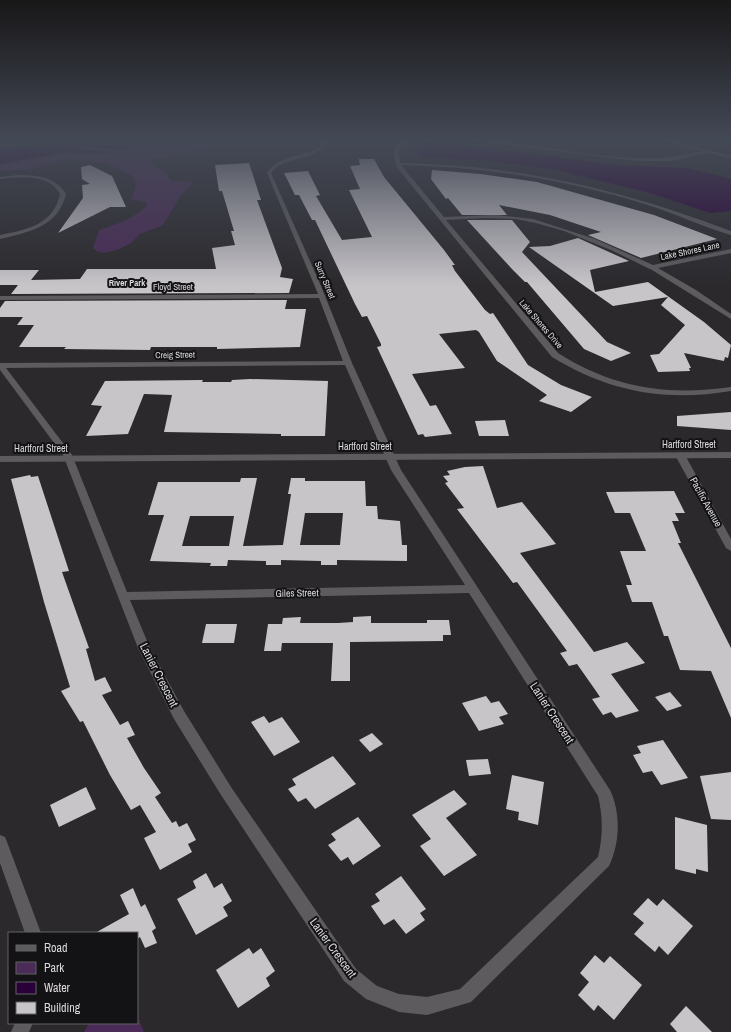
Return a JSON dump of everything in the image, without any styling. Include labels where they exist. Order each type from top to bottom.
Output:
[{"type":"street","points":[[0,237],[37,226],[49,220],[56,212],[63,198],[61,189]]},
{"type":"street","name":"Surry Street","points":[[276,189],[322,296],[348,363],[390,457]]},
{"type":"street","name":"Lake Shores Drive","points":[[418,189],[555,355],[567,363],[602,380],[644,390],[687,393],[731,388]]},
{"type":"street","points":[[593,189],[665,209],[731,233]]},
{"type":"street","points":[[442,219],[483,216],[529,220],[583,236],[654,267],[685,285],[731,317]]},
{"type":"street","name":"Lake Shores Lane","points":[[654,267],[731,252]]},
{"type":"street","name":"Floyd Street","points":[[0,298],[322,296]]},
{"type":"street","name":"Creig Street","points":[[1,365],[348,363]]},
{"type":"street","name":"Lanier Crescent","points":[[1,365],[68,459],[144,648],[179,715],[226,791],[350,975],[372,993],[399,1003],[427,1006],[465,996],[604,861],[611,839],[611,816],[604,794],[396,470],[390,457]]},
{"type":"street","name":"Pacific Avenue","points":[[680,455],[731,548]]},
{"type":"street","name":"Hartford Street","points":[[0,459],[731,455]]},
{"type":"street","name":"Giles Street","points":[[122,596],[473,589]]},
{"type":"street","points":[[0,842],[33,932]]},
{"type":"green space","points":[[135,189],[187,189],[181,195],[163,225],[140,234],[131,243],[117,250],[104,253],[98,252],[93,248],[99,230],[139,213],[147,204],[146,202],[131,200]]},
{"type":"green space","points":[[138,1018],[144,1032],[84,1032],[88,1024],[138,1024]]},
{"type":"water","points":[[634,189],[731,189],[731,211],[710,213]]},
{"type":"building","points":[[82,189],[118,189],[126,207],[110,207],[58,233],[83,198]]},
{"type":"building","points":[[219,189],[257,189],[261,200],[257,200],[282,268],[280,277],[293,279],[289,293],[11,294],[18,285],[0,285],[0,270],[39,270],[31,280],[80,279],[87,269],[216,269],[212,248],[235,245],[231,231],[234,231],[222,191],[219,191]]},
{"type":"building","points":[[292,189],[317,189],[320,195],[316,196],[342,240],[372,237],[349,190],[394,189],[444,250],[455,265],[452,265],[455,271],[485,310],[490,314],[493,313],[528,365],[561,385],[592,397],[571,412],[539,401],[547,395],[497,361],[479,332],[476,330],[439,334],[465,368],[412,374],[430,406],[436,405],[452,434],[425,437],[423,434],[418,435],[377,347],[381,346],[381,344],[367,316],[362,317],[315,220],[312,220],[299,195],[295,195]]},
{"type":"building","points":[[439,189],[562,189],[654,215],[717,239],[641,258],[588,235],[601,232],[550,215],[499,205],[507,215],[462,215],[448,198],[446,199]]},
{"type":"building","points":[[467,220],[512,220],[530,242],[522,252],[607,342],[631,353],[611,361],[584,349],[527,282],[525,282],[512,269]]},
{"type":"building","points":[[578,238],[629,261],[590,270],[595,292],[648,282],[704,322],[731,345],[728,358],[725,357],[724,361],[684,353],[691,368],[689,368],[690,371],[658,372],[650,355],[659,354],[685,325],[661,305],[668,297],[613,306],[529,247],[550,246]]},
{"type":"building","points":[[287,300],[285,309],[306,309],[300,347],[217,349],[217,347],[151,347],[150,350],[19,347],[34,325],[17,325],[23,317],[0,317],[0,308],[5,301]]},
{"type":"building","points":[[203,380],[202,382],[231,382],[232,380],[328,381],[325,436],[164,432],[172,395],[144,394],[128,434],[86,436],[102,406],[91,405],[105,381]]},
{"type":"building","points":[[731,412],[731,430],[677,426],[677,416]]},
{"type":"building","points":[[505,420],[509,436],[479,436],[475,421]]},
{"type":"building","points":[[483,466],[497,508],[522,502],[556,544],[520,553],[594,652],[627,642],[645,663],[611,674],[639,711],[616,718],[611,712],[603,715],[592,699],[600,697],[577,664],[569,666],[560,653],[567,651],[517,582],[513,583],[457,509],[464,508],[445,483],[448,482],[443,476],[450,475],[447,471],[465,467]]},
{"type":"building","points":[[30,475],[31,477],[38,476],[69,571],[62,572],[89,648],[86,649],[95,681],[105,677],[112,691],[102,695],[120,725],[128,721],[135,735],[127,738],[144,768],[161,793],[155,797],[172,823],[176,821],[179,827],[187,823],[196,840],[188,844],[192,852],[160,870],[144,838],[156,832],[140,805],[131,810],[110,775],[83,721],[80,722],[61,691],[70,687],[44,602],[11,479]]},
{"type":"building","points":[[241,478],[257,478],[243,546],[283,545],[291,494],[288,494],[291,478],[305,478],[305,481],[365,481],[366,506],[377,506],[378,519],[400,521],[402,545],[407,545],[407,561],[337,560],[337,565],[321,565],[321,561],[281,560],[281,565],[266,565],[266,561],[228,560],[227,566],[210,566],[211,563],[150,561],[164,515],[148,515],[158,482],[240,482]],"holes":[[[305,513],[343,513],[340,545],[300,545]],[[190,516],[234,516],[229,546],[182,546]]]},
{"type":"building","points":[[674,491],[685,513],[675,513],[679,521],[672,521],[681,543],[678,543],[731,648],[731,718],[711,671],[680,670],[668,636],[664,636],[652,602],[632,602],[626,585],[632,585],[620,551],[646,551],[630,513],[615,513],[606,492]]},
{"type":"building","points":[[371,616],[371,623],[427,623],[427,620],[449,620],[451,635],[443,635],[443,641],[350,642],[350,681],[331,681],[333,643],[282,643],[281,651],[264,651],[268,624],[282,624],[283,618],[301,617],[300,623],[338,623],[353,622],[353,617]]},
{"type":"building","points":[[206,624],[237,624],[234,643],[202,643]]},
{"type":"building","points":[[670,692],[682,706],[667,711],[655,697]]},
{"type":"building","points":[[486,696],[491,703],[499,701],[508,714],[499,717],[504,724],[479,731],[462,703]]},
{"type":"building","points":[[264,716],[269,723],[282,717],[300,742],[274,756],[251,722]]},
{"type":"building","points":[[372,733],[383,744],[370,752],[359,740]]},
{"type":"building","points":[[663,740],[688,778],[661,785],[652,771],[643,773],[633,755],[641,753],[637,746]]},
{"type":"building","points":[[333,756],[356,784],[315,809],[306,798],[298,802],[288,789],[296,785],[292,779]]},
{"type":"building","points":[[488,759],[491,774],[469,776],[466,760]]},
{"type":"building","points":[[731,772],[731,820],[711,819],[700,776]]},
{"type":"building","points":[[512,775],[544,782],[538,825],[518,820],[519,812],[506,809]]},
{"type":"building","points":[[86,787],[96,809],[59,827],[50,805]]},
{"type":"building","points":[[454,790],[467,804],[446,818],[477,855],[444,876],[420,846],[431,839],[412,815]]},
{"type":"building","points":[[358,817],[381,846],[353,865],[348,857],[341,861],[328,845],[336,840],[331,834]]},
{"type":"building","points":[[675,817],[707,825],[708,872],[696,869],[696,874],[675,869]]},
{"type":"building","points":[[206,873],[214,888],[222,883],[232,901],[223,907],[228,916],[196,935],[177,899],[196,888],[193,881]]},
{"type":"building","points":[[401,876],[426,909],[420,913],[425,920],[406,934],[394,919],[384,925],[371,906],[380,901],[375,894]]},
{"type":"building","points":[[133,888],[141,907],[145,904],[156,928],[152,931],[157,943],[145,948],[140,937],[138,938],[138,932],[97,932],[129,914],[120,895]]},
{"type":"building","points":[[648,898],[657,906],[663,899],[693,926],[668,955],[659,946],[655,952],[634,934],[644,923],[633,914]]},
{"type":"building","points":[[249,948],[253,954],[261,948],[275,971],[266,978],[270,986],[238,1008],[216,970]]},
{"type":"building","points":[[595,955],[604,963],[610,956],[642,985],[614,1020],[598,1005],[594,1011],[578,995],[589,982],[580,973]]},
{"type":"building","points":[[686,1006],[712,1032],[677,1032],[670,1024]]},
{"type":"district","name":"River Park","points":[[127,283]]}]
